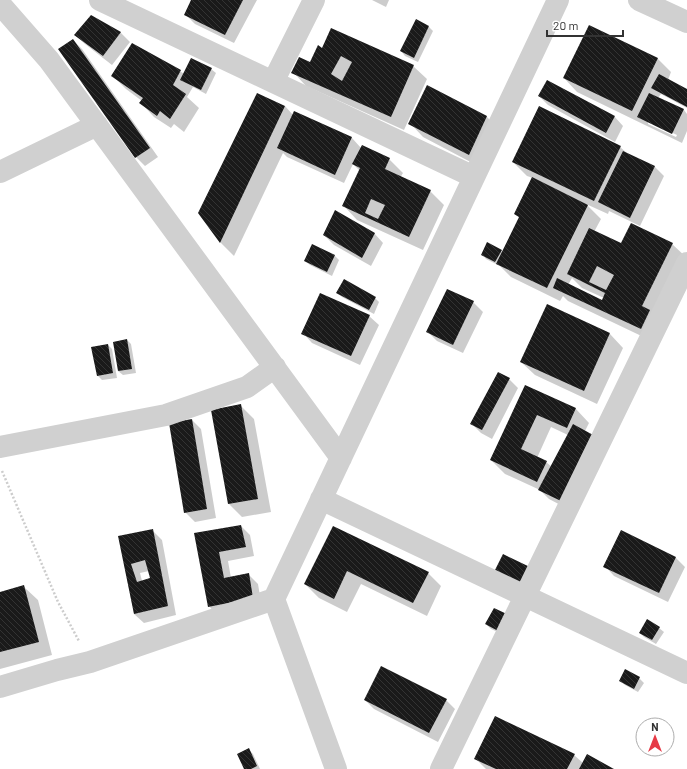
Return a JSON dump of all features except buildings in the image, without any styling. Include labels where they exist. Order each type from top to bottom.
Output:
[{"type":"street","points":[[100,0],[474,177]]},
{"type":"street","points":[[273,82],[314,0]]},
{"type":"street","points":[[336,769],[274,599],[558,0]]},
{"type":"street","points":[[639,0],[687,22]]},
{"type":"street","points":[[0,4],[49,60],[341,458]]},
{"type":"street","points":[[0,172],[97,125]]},
{"type":"street","points":[[441,769],[687,263]]},
{"type":"street","points":[[0,447],[166,415],[247,387],[275,367]]},
{"type":"street","points":[[321,499],[687,674]]},
{"type":"street","points":[[0,687],[90,662],[274,599]]},
{"type":"path","points":[[0,467],[58,602],[90,662]]}]
